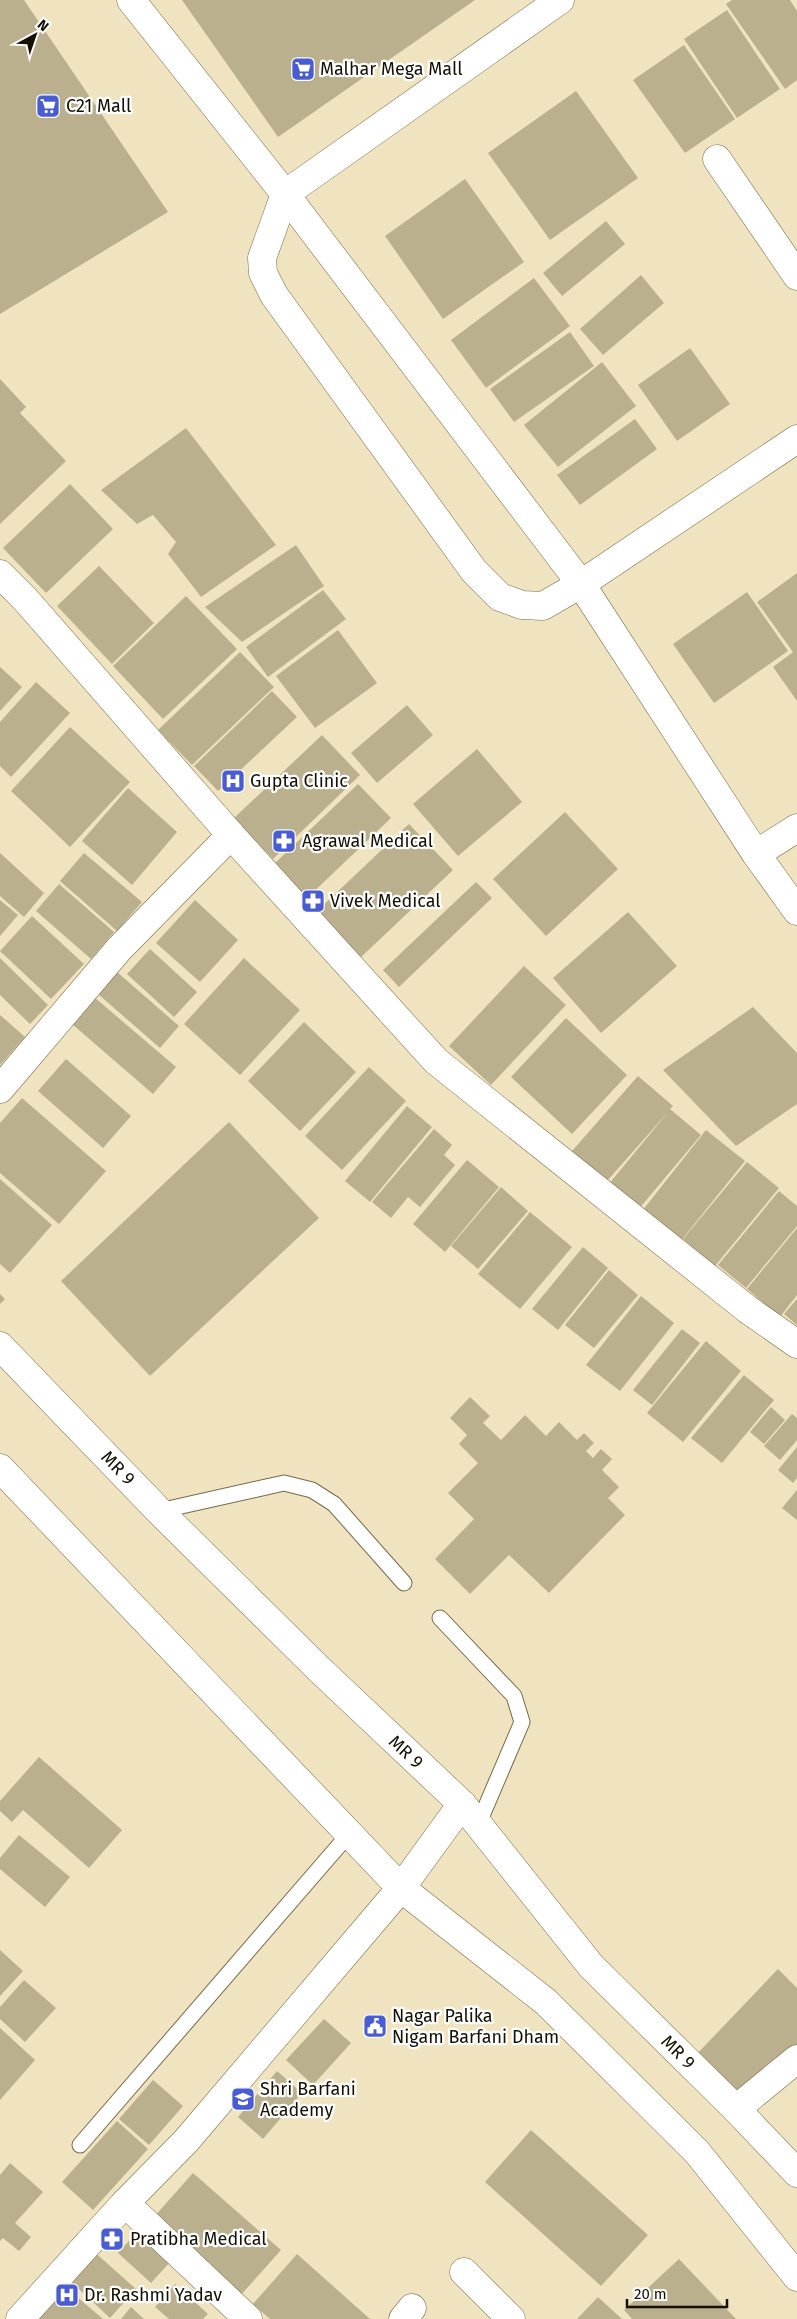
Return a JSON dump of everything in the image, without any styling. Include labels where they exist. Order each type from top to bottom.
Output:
[{"type":"street","points":[[131,0],[284,194],[580,584],[756,854],[797,911]]},
{"type":"street","points":[[560,0],[284,194],[262,258],[263,273],[274,295],[474,571],[500,597],[522,605],[543,606],[580,584],[797,439]]},
{"type":"street","points":[[717,159],[797,276]]},
{"type":"street","points":[[0,574],[25,599],[231,836],[436,1061],[748,1308],[797,1344]]},
{"type":"street","points":[[756,854],[797,828]]},
{"type":"street","points":[[0,1089],[120,949],[231,836]]},
{"type":"street","name":"MR 9","points":[[0,1346],[159,1511],[470,1815],[591,1966],[736,2109],[797,2173]]},
{"type":"street","points":[[0,1468],[401,1888],[546,2002],[697,2152],[797,2277]]},
{"type":"street","points":[[20,2319],[125,2203],[186,2141],[401,1888],[470,1815]]},
{"type":"street","points":[[736,2109],[797,2059]]},
{"type":"street","points":[[125,2203],[234,2315]]},
{"type":"street","points":[[464,2272],[512,2319]]},
{"type":"lane","points":[[159,1511],[284,1483],[312,1490],[334,1504],[404,1583]]},
{"type":"lane","points":[[440,1618],[514,1696],[522,1722],[470,1815]]},
{"type":"lane","points":[[80,2145],[349,1834]]},
{"type":"building","name":"C21 Mall","points":[[0,0],[24,0],[168,212],[0,314]]},
{"type":"building","name":"Malhar Mega Mall","points":[[182,0],[475,0],[278,137]]},
{"type":"building","points":[[732,0],[790,0],[797,11],[797,80],[785,89],[726,4]]},
{"type":"building","points":[[727,10],[780,89],[737,118],[684,39]]},
{"type":"building","points":[[684,45],[735,119],[685,153],[633,80]]},
{"type":"building","points":[[576,91],[638,178],[550,240],[488,153]]},
{"type":"building","points":[[465,179],[524,262],[443,319],[385,236]]},
{"type":"building","points":[[606,221],[625,244],[562,296],[543,273]]},
{"type":"building","points":[[641,275],[664,303],[603,355],[580,329]]},
{"type":"building","points":[[534,278],[570,326],[486,388],[451,340]]},
{"type":"building","points":[[570,332],[594,366],[514,422],[490,389]]},
{"type":"building","points":[[690,348],[730,404],[677,441],[638,385]]},
{"type":"building","points":[[602,362],[636,406],[558,467],[524,425]]},
{"type":"building","points":[[0,379],[26,407],[20,413],[66,461],[0,524]]},
{"type":"building","points":[[635,419],[657,449],[580,505],[557,475]]},
{"type":"building","points":[[186,428],[276,545],[201,597],[168,554],[176,542],[153,515],[137,524],[101,490]]},
{"type":"building","points":[[70,484],[113,529],[46,593],[3,548]]},
{"type":"building","points":[[296,545],[324,586],[242,642],[205,607]]},
{"type":"building","points":[[99,566],[154,623],[112,664],[57,606]]},
{"type":"building","points":[[797,573],[797,701],[773,667],[793,652],[757,602]]},
{"type":"building","points":[[323,590],[346,619],[268,677],[246,647]]},
{"type":"building","points":[[747,592],[788,651],[714,703],[673,644]]},
{"type":"building","points":[[186,596],[237,649],[163,719],[113,666]]},
{"type":"building","points":[[338,630],[377,683],[315,728],[276,676]]},
{"type":"building","points":[[240,652],[274,687],[192,765],[158,730]]},
{"type":"building","points":[[0,667],[22,687],[0,711]]},
{"type":"building","points":[[36,682],[70,713],[11,777],[0,766],[0,722]]},
{"type":"building","points":[[272,691],[297,717],[218,791],[194,766]]},
{"type":"building","points":[[407,705],[433,735],[377,783],[351,753]]},
{"type":"building","points":[[70,727],[130,782],[70,847],[11,791]]},
{"type":"building","points":[[322,735],[360,775],[273,859],[234,818]]},
{"type":"building","points":[[477,749],[522,802],[458,856],[413,804]]},
{"type":"building","points":[[358,784],[391,818],[305,900],[272,866]]},
{"type":"building","points":[[128,788],[177,832],[132,885],[82,841]]},
{"type":"building","points":[[565,812],[618,869],[546,936],[493,879]]},
{"type":"building","points":[[409,824],[453,870],[358,960],[314,914]]},
{"type":"building","points":[[0,853],[44,893],[24,917],[0,896]]},
{"type":"building","points":[[84,853],[142,902],[117,931],[60,881]]},
{"type":"building","points":[[476,882],[492,898],[399,987],[383,970]]},
{"type":"building","points":[[59,884],[114,932],[91,959],[36,911]]},
{"type":"building","points":[[0,900],[18,915],[0,936]]},
{"type":"building","points":[[195,900],[238,940],[200,982],[156,943]]},
{"type":"building","points":[[628,912],[677,966],[601,1033],[553,978]]},
{"type":"building","points":[[32,916],[84,964],[51,999],[0,951]]},
{"type":"building","points":[[150,949],[197,992],[174,1017],[127,974]]},
{"type":"building","points":[[0,958],[48,1005],[30,1024],[0,995]]},
{"type":"building","points":[[244,958],[300,1010],[240,1075],[184,1024]]},
{"type":"building","points":[[524,966],[566,1005],[491,1085],[449,1046]]},
{"type":"building","points":[[117,972],[179,1026],[160,1048],[98,994]]},
{"type":"building","points":[[94,997],[176,1067],[153,1094],[72,1024]]},
{"type":"building","points":[[753,1007],[797,1053],[797,1104],[736,1146],[663,1070]]},
{"type":"building","points":[[0,1015],[25,1037],[0,1065]]},
{"type":"building","points":[[566,1018],[627,1075],[572,1134],[511,1077]]},
{"type":"building","points":[[304,1022],[356,1072],[300,1131],[248,1081]]},
{"type":"building","points":[[66,1059],[131,1116],[103,1148],[38,1091]]},
{"type":"building","points":[[369,1067],[406,1101],[342,1170],[305,1136]]},
{"type":"building","points":[[638,1076],[673,1106],[670,1109],[701,1135],[638,1210],[608,1185],[669,1111],[607,1181],[572,1151]]},
{"type":"building","points":[[22,1098],[106,1171],[59,1224],[0,1173],[0,1123]]},
{"type":"building","points":[[407,1106],[432,1127],[370,1202],[345,1181]]},
{"type":"building","points":[[229,1122],[319,1218],[150,1376],[61,1281]]},
{"type":"building","points":[[434,1129],[452,1145],[444,1155],[455,1165],[420,1207],[408,1197],[391,1218],[372,1202]]},
{"type":"building","points":[[706,1130],[745,1161],[680,1242],[642,1211]]},
{"type":"building","points":[[467,1160],[499,1187],[445,1252],[413,1224]]},
{"type":"building","points":[[747,1162],[779,1188],[715,1266],[683,1239]]},
{"type":"building","points":[[0,1179],[52,1225],[10,1273],[0,1264]]},
{"type":"building","points":[[501,1187],[528,1211],[478,1269],[451,1246]]},
{"type":"building","points":[[779,1191],[797,1206],[797,1226],[746,1288],[718,1265]]},
{"type":"building","points":[[530,1212],[572,1247],[520,1309],[478,1274]]},
{"type":"building","points":[[797,1228],[797,1295],[780,1317],[747,1289]]},
{"type":"building","points":[[583,1247],[608,1268],[558,1330],[532,1309]]},
{"type":"building","points":[[609,1270],[638,1295],[594,1348],[565,1325]]},
{"type":"building","points":[[0,1294],[5,1299],[0,1304]]},
{"type":"building","points":[[641,1296],[674,1323],[620,1391],[586,1365]]},
{"type":"building","points":[[797,1299],[797,1325],[784,1314]]},
{"type":"building","points":[[682,1329],[700,1343],[652,1405],[633,1390]]},
{"type":"building","points":[[706,1341],[741,1371],[683,1442],[647,1413]]},
{"type":"building","points":[[744,1375],[774,1400],[722,1463],[691,1438]]},
{"type":"building","points":[[470,1397],[490,1416],[483,1423],[501,1440],[525,1415],[546,1436],[559,1422],[577,1440],[584,1433],[594,1443],[586,1451],[593,1458],[601,1449],[612,1459],[602,1470],[619,1487],[608,1498],[625,1515],[549,1593],[509,1555],[470,1594],[435,1559],[474,1519],[448,1493],[478,1463],[459,1444],[467,1435],[450,1418]]},
{"type":"building","points":[[771,1407],[785,1420],[764,1444],[750,1432]]},
{"type":"building","points":[[792,1414],[797,1418],[797,1440],[780,1460],[764,1446]]},
{"type":"building","points":[[797,1447],[797,1478],[793,1483],[778,1470]]},
{"type":"building","points":[[797,1490],[797,1520],[782,1508]]},
{"type":"building","points":[[39,1757],[122,1830],[89,1868],[23,1810],[12,1822],[0,1811],[0,1801]]},
{"type":"building","points":[[19,1835],[70,1877],[45,1907],[0,1869],[0,1858]]},
{"type":"building","points":[[0,1950],[23,1971],[0,1996]]},
{"type":"building","points":[[778,1969],[797,1988],[797,2045],[739,2101],[695,2056]]},
{"type":"building","points":[[24,1980],[56,2008],[25,2042],[0,2019],[0,2007]]},
{"type":"building","points":[[324,2019],[351,2043],[313,2085],[286,2060]]},
{"type":"building","points":[[0,2028],[35,2060],[0,2100]]},
{"type":"building","points":[[277,2071],[302,2093],[263,2139],[238,2117]]},
{"type":"building","points":[[153,2080],[183,2106],[149,2145],[119,2119]]},
{"type":"building","points":[[117,2121],[148,2149],[93,2210],[62,2182]]},
{"type":"building","points":[[531,2130],[648,2235],[601,2286],[485,2182]]},
{"type":"building","points":[[10,2163],[43,2192],[15,2223],[31,2237],[19,2251],[3,2238],[0,2241],[0,2175]]},
{"type":"building","points":[[193,2173],[281,2250],[240,2296],[153,2218]]},
{"type":"building","points":[[138,2231],[171,2261],[151,2283],[118,2253]]},
{"type":"building","points":[[91,2249],[136,2289],[110,2318],[66,2277]]},
{"type":"building","points":[[297,2254],[370,2319],[270,2319],[253,2304]]},
{"type":"building","points":[[679,2259],[736,2319],[632,2319],[624,2310]]},
{"type":"building","points":[[62,2284],[103,2319],[31,2319]]},
{"type":"building","points":[[175,2284],[208,2314],[203,2319],[169,2319],[155,2307]]},
{"type":"building","points":[[598,2297],[622,2319],[577,2319]]},
{"type":"building","points":[[131,2307],[144,2319],[121,2319]]},
{"type":"place","name":"Malhar Mega Mall","points":[[303,69]]},
{"type":"place","name":"C21 Mall","points":[[48,106]]},
{"type":"place","name":"Gupta Clinic","points":[[233,781]]},
{"type":"place","name":"Agrawal Medical","points":[[284,841]]},
{"type":"place","name":"Vivek Medical","points":[[313,901]]},
{"type":"place","name":"Nagar Palika Nigam Barfani Dham","points":[[375,2026]]},
{"type":"place","name":"Shri Barfani Academy","points":[[243,2099]]},
{"type":"place","name":"Pratibha Medical","points":[[112,2239]]},
{"type":"place","name":"Dr. Rashmi Yadav","points":[[67,2295]]}]
